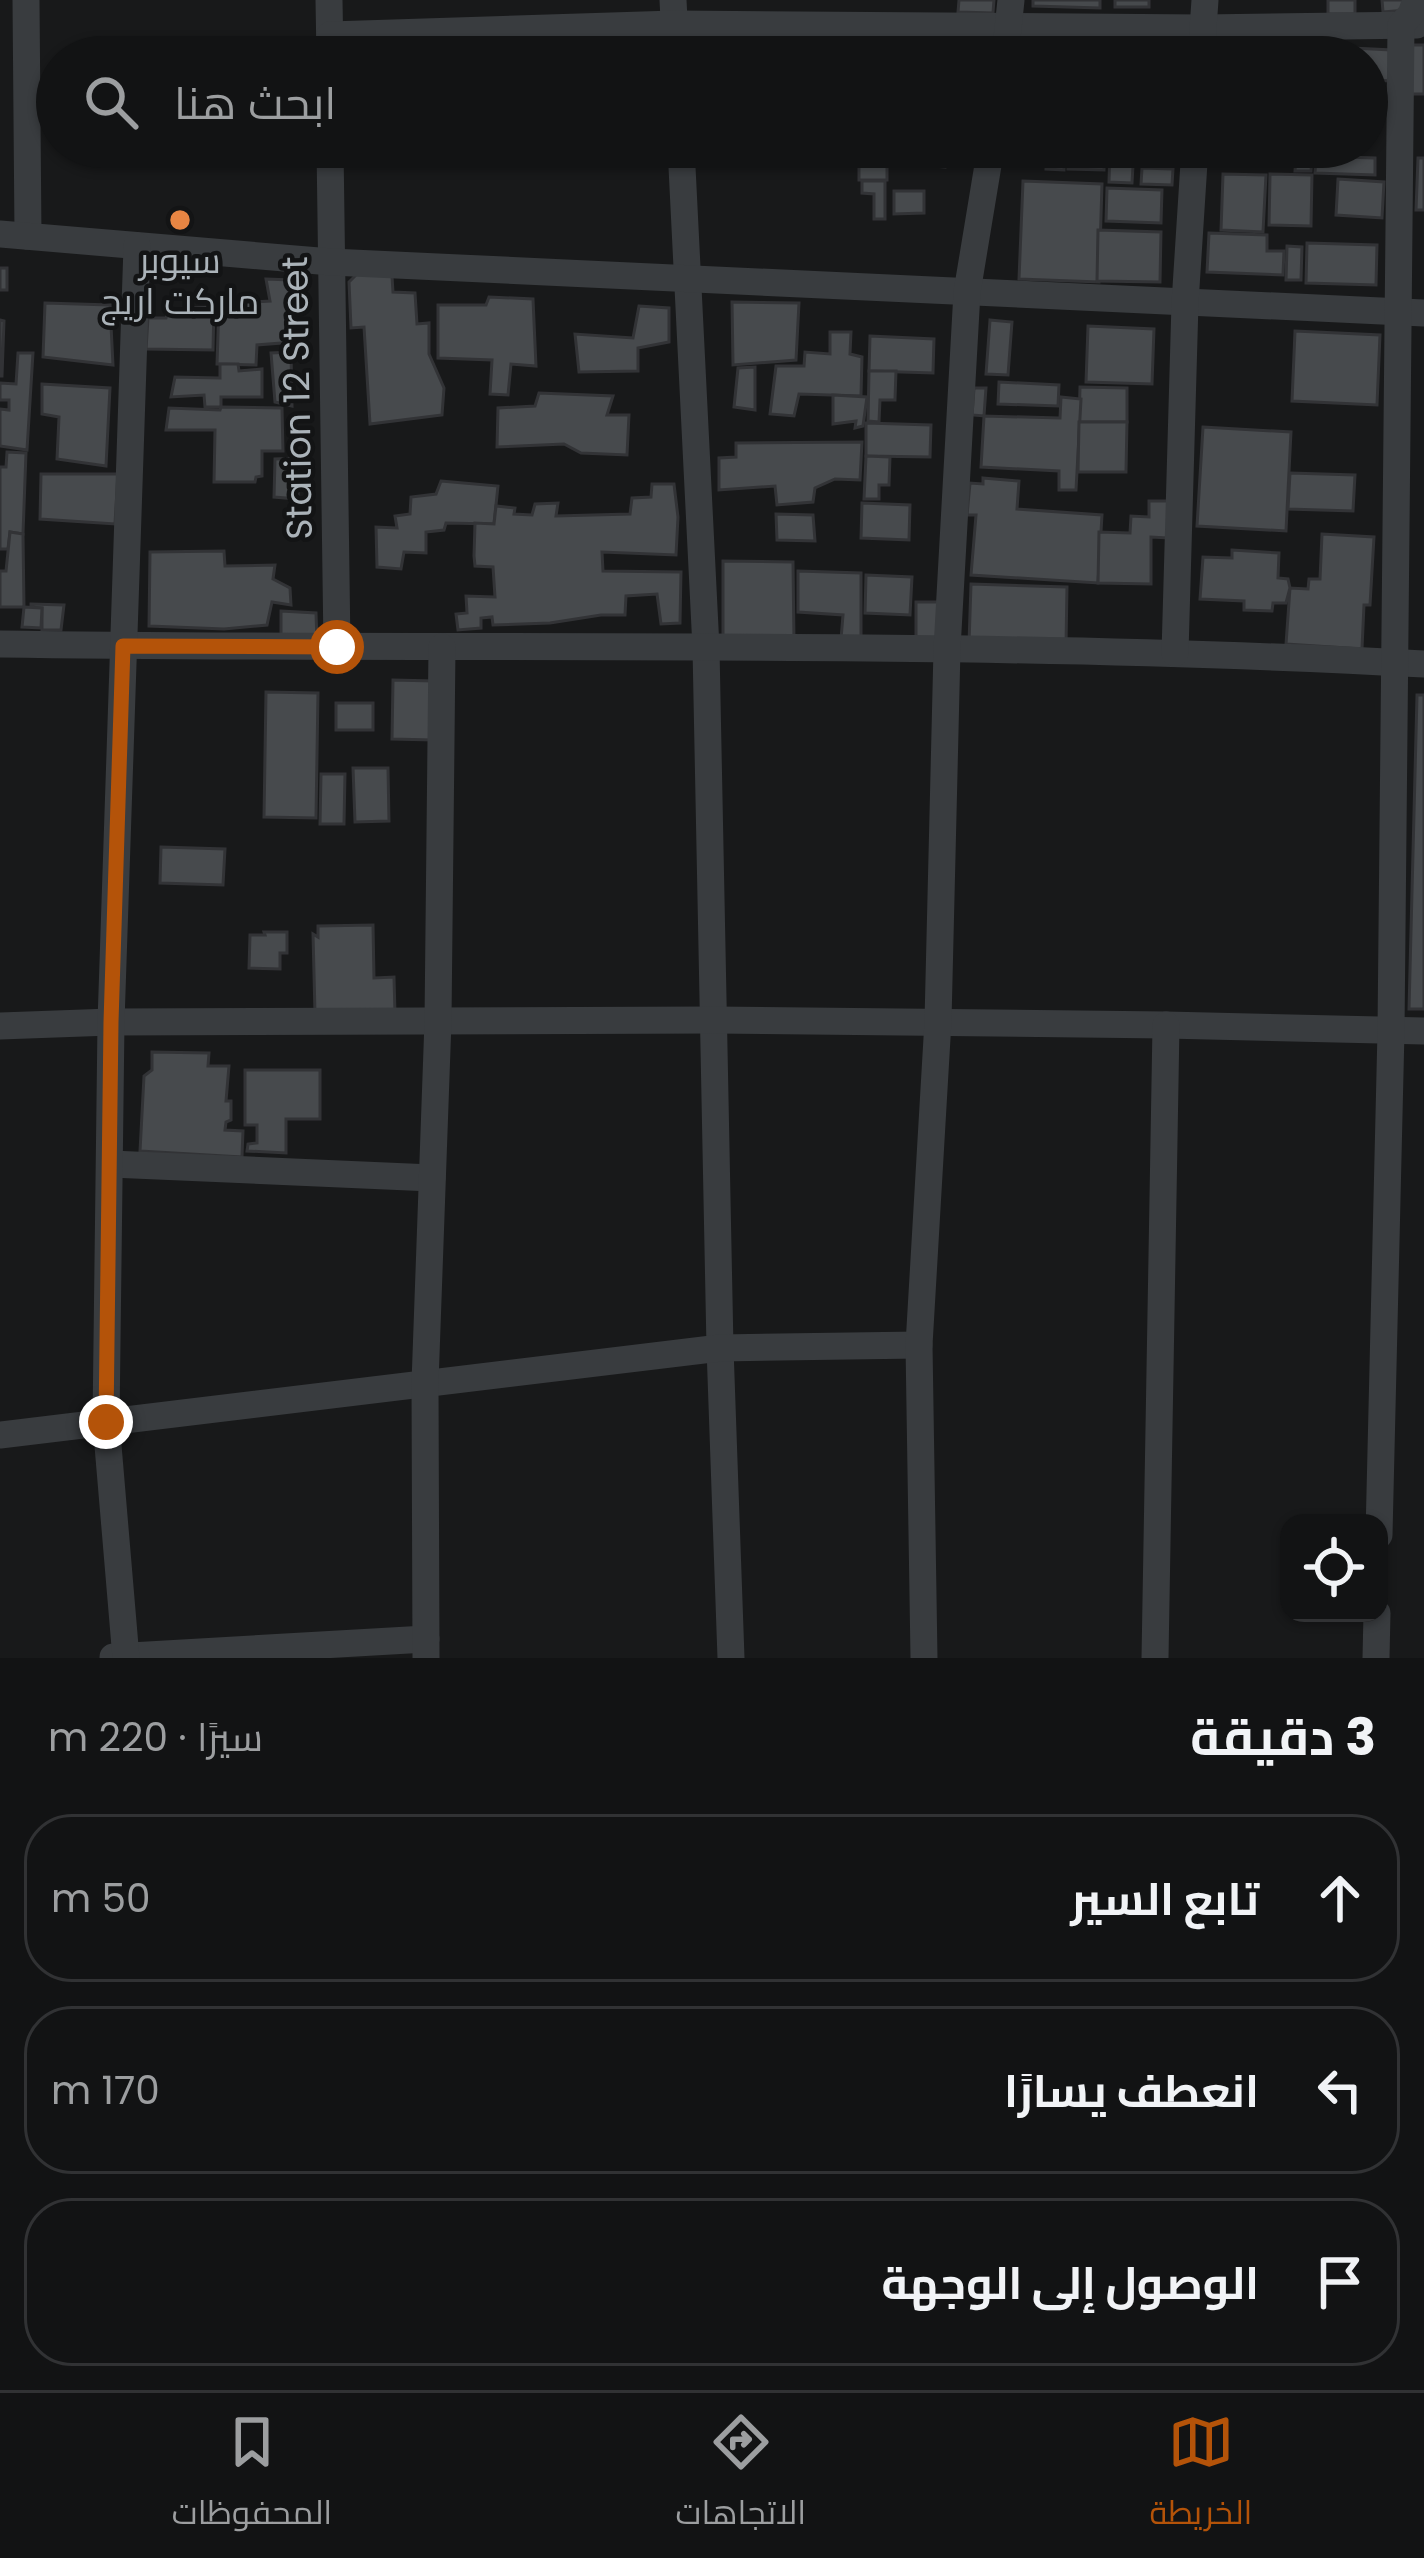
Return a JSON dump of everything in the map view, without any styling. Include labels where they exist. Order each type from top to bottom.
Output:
[{"type":"street","points":[[26,0],[14,235],[331,262],[1410,312]]},
{"type":"street","points":[[329,0],[330,36]]},
{"type":"street","points":[[1380,1514],[1394,662],[1410,312],[1411,14],[1416,0]]},
{"type":"street","points":[[431,36],[674,12],[1204,14],[1413,25]]},
{"type":"street","name":"Station 12 Street","points":[[330,168],[337,647]]},
{"type":"street","points":[[682,168],[706,648],[731,1658]]},
{"type":"street","points":[[924,1658],[919,1345],[938,1022],[946,649],[967,292],[988,168]]},
{"type":"street","points":[[1175,653],[1194,168]]},
{"type":"street","points":[[137,246],[111,1022],[106,1422],[120,1657],[426,1649],[425,1383],[438,1021],[442,647]]},
{"type":"street","points":[[0,644],[946,649],[1424,664]]},
{"type":"street","points":[[0,1026],[714,1020],[1424,1031]]},
{"type":"street","points":[[1155,1658],[1166,1025]]},
{"type":"street","points":[[111,1164],[433,1178]]},
{"type":"street","points":[[0,1435],[720,1348],[919,1345]]},
{"type":"street","points":[[1376,1658],[1377,1622]]},
{"type":"building","points":[[959,0],[994,0],[993,13],[958,12]]},
{"type":"building","points":[[1033,0],[1100,0],[1100,8],[1033,6]]},
{"type":"building","points":[[1115,0],[1149,0],[1149,7],[1115,7]]},
{"type":"building","points":[[1328,0],[1355,0],[1355,14],[1328,14]]},
{"type":"building","points":[[1382,0],[1406,0],[1407,10],[1383,12]]},
{"type":"building","points":[[1405,45],[1424,45],[1424,94],[1404,94]]},
{"type":"building","points":[[1388,50],[1392,50],[1388,81]]},
{"type":"building","points":[[1418,158],[1424,158],[1424,210],[1416,210]]},
{"type":"building","points":[[859,168],[887,168],[887,180],[859,180]]},
{"type":"building","points":[[1109,168],[1133,168],[1132,183],[1109,182]]},
{"type":"building","points":[[1142,168],[1173,169],[1172,185],[1141,184]]},
{"type":"building","points":[[1315,168],[1375,168],[1375,175],[1315,173]]},
{"type":"building","points":[[1223,174],[1266,175],[1263,232],[1221,230]]},
{"type":"building","points":[[1270,174],[1312,175],[1311,226],[1269,225]]},
{"type":"building","points":[[1338,179],[1384,182],[1382,218],[1336,215]]},
{"type":"building","points":[[862,181],[885,181],[885,219],[874,219],[874,194],[862,193]]},
{"type":"building","points":[[1023,181],[1102,184],[1099,282],[1019,279]]},
{"type":"building","points":[[1107,188],[1162,190],[1161,223],[1106,221]]},
{"type":"building","points":[[894,191],[924,191],[924,213],[894,214]]},
{"type":"building","points":[[1098,230],[1161,232],[1160,282],[1097,281]]},
{"type":"building","points":[[1209,233],[1267,235],[1267,251],[1284,251],[1283,275],[1207,272]]},
{"type":"building","points":[[1307,243],[1377,245],[1376,285],[1306,283]]},
{"type":"building","points":[[1287,246],[1302,247],[1301,280],[1286,280]]},
{"type":"building","points":[[0,268],[7,268],[7,290],[0,290]]},
{"type":"building","points":[[358,273],[392,276],[393,292],[415,293],[417,324],[429,323],[429,354],[444,388],[442,415],[370,424],[364,327],[351,328],[349,282]]},
{"type":"building","points":[[266,279],[291,280],[294,342],[257,345],[256,365],[217,364],[219,304],[270,301]]},
{"type":"building","points":[[489,297],[533,299],[536,366],[511,364],[508,395],[490,394],[492,360],[438,358],[438,305],[486,305]]},
{"type":"building","points":[[732,302],[799,303],[796,360],[733,365]]},
{"type":"building","points":[[45,303],[110,305],[113,365],[43,357]]},
{"type":"building","points":[[639,306],[669,308],[669,342],[638,348],[638,371],[579,372],[575,334],[633,338]]},
{"type":"building","points":[[214,307],[213,350],[146,349],[148,318],[166,318],[169,309]]},
{"type":"building","points":[[0,320],[4,321],[2,376],[0,376]]},
{"type":"building","points":[[990,320],[1012,322],[1008,375],[986,374]]},
{"type":"building","points":[[1088,326],[1154,329],[1152,384],[1086,382]]},
{"type":"building","points":[[1295,331],[1380,335],[1377,405],[1292,401]]},
{"type":"building","points":[[830,332],[851,332],[850,354],[862,357],[861,396],[799,394],[794,416],[770,414],[776,366],[804,366],[805,352],[830,354]]},
{"type":"building","points":[[870,336],[934,339],[933,373],[869,371]]},
{"type":"building","points":[[291,352],[292,406],[275,402],[271,353]]},
{"type":"building","points":[[18,353],[33,353],[27,450],[0,446],[0,409],[9,410],[9,400],[0,400],[0,383],[16,384]]},
{"type":"building","points":[[220,364],[238,364],[239,371],[262,369],[262,397],[221,397],[221,407],[205,407],[204,395],[171,397],[175,377],[220,378]]},
{"type":"building","points":[[755,367],[755,410],[734,407],[738,368]]},
{"type":"building","points":[[869,371],[896,371],[895,400],[880,400],[879,422],[868,421]]},
{"type":"building","points":[[999,382],[1059,385],[1058,406],[998,404]]},
{"type":"building","points":[[42,384],[110,388],[106,466],[57,459],[59,417],[42,414]]},
{"type":"building","points":[[1080,387],[1127,388],[1127,422],[1079,422]]},
{"type":"building","points":[[974,388],[986,388],[984,416],[972,415]]},
{"type":"building","points":[[539,393],[613,396],[607,415],[629,415],[627,455],[581,453],[564,444],[497,447],[498,408],[535,406]]},
{"type":"building","points":[[833,395],[867,397],[863,426],[855,428],[856,421],[833,424]]},
{"type":"building","points":[[1061,397],[1081,399],[1076,490],[1059,490],[1059,471],[981,467],[984,416],[1060,418]]},
{"type":"building","points":[[169,408],[282,408],[283,451],[262,451],[262,476],[255,482],[214,482],[215,430],[166,430]]},
{"type":"building","points":[[1079,422],[1127,422],[1126,472],[1078,472]]},
{"type":"building","points":[[866,423],[931,425],[930,457],[866,456]]},
{"type":"building","points":[[1203,427],[1291,432],[1286,531],[1197,526]]},
{"type":"building","points":[[862,442],[860,480],[835,479],[815,488],[813,502],[777,505],[775,486],[719,490],[719,458],[736,457],[736,443]]},
{"type":"building","points":[[7,452],[26,453],[23,534],[10,532],[8,549],[0,549],[0,467],[6,467]]},
{"type":"building","points":[[866,456],[890,457],[889,485],[879,485],[879,499],[864,499]]},
{"type":"building","points":[[298,458],[298,499],[274,497],[275,459]]},
{"type":"building","points":[[1290,473],[1355,475],[1353,511],[1288,509]]},
{"type":"building","points":[[41,474],[118,474],[115,524],[40,519]]},
{"type":"building","points":[[983,478],[1019,481],[1017,509],[1102,515],[1098,583],[971,575],[976,515],[967,515],[970,483],[983,484]]},
{"type":"building","points":[[441,481],[498,486],[494,524],[446,523],[444,530],[426,532],[426,553],[404,552],[401,569],[377,567],[376,527],[397,528],[395,516],[410,514],[411,497],[436,494]]},
{"type":"building","points":[[652,484],[674,484],[676,555],[602,552],[603,571],[681,572],[680,623],[661,624],[657,594],[626,596],[625,615],[493,625],[492,617],[481,618],[481,628],[458,630],[456,614],[467,613],[466,596],[495,597],[493,567],[475,566],[474,556],[475,523],[494,524],[496,506],[515,508],[514,514],[532,515],[535,504],[558,503],[556,516],[630,514],[632,498],[651,497]]},
{"type":"building","points":[[1149,501],[1168,501],[1168,538],[1151,537],[1151,584],[1098,583],[1099,532],[1130,533],[1131,516],[1149,517]]},
{"type":"building","points":[[862,503],[910,505],[909,540],[861,538]]},
{"type":"building","points":[[776,514],[813,515],[815,541],[777,540]]},
{"type":"building","points":[[10,532],[23,534],[24,607],[0,607],[0,571],[6,571]]},
{"type":"building","points":[[1322,534],[1374,537],[1362,649],[1286,644],[1290,588],[1308,589],[1309,579],[1320,579]]},
{"type":"building","points":[[1232,550],[1279,553],[1278,578],[1288,579],[1290,588],[1286,603],[1273,603],[1272,611],[1244,610],[1244,601],[1200,599],[1203,557],[1232,558]]},
{"type":"building","points":[[224,551],[225,566],[275,565],[273,579],[290,588],[291,605],[272,602],[267,625],[224,629],[149,626],[150,552]]},
{"type":"building","points":[[723,561],[793,562],[794,640],[723,639]]},
{"type":"building","points":[[798,571],[861,573],[861,639],[841,639],[843,615],[798,612]]},
{"type":"building","points":[[866,575],[912,577],[910,615],[865,613]]},
{"type":"building","points":[[971,584],[1067,587],[1066,646],[969,643]]},
{"type":"building","points":[[916,602],[941,602],[941,643],[916,643]]},
{"type":"building","points":[[31,604],[64,605],[61,630],[42,630],[42,608]]},
{"type":"building","points":[[24,607],[42,608],[41,628],[22,627]]},
{"type":"building","points":[[281,611],[316,613],[317,641],[281,640]]},
{"type":"building","points":[[393,680],[434,681],[433,740],[392,739]]},
{"type":"building","points":[[266,692],[318,693],[316,818],[264,817]]},
{"type":"building","points":[[1417,695],[1424,695],[1424,1009],[1409,1009]]},
{"type":"building","points":[[336,703],[373,703],[373,730],[336,730]]},
{"type":"building","points":[[353,768],[388,768],[389,821],[355,822]]},
{"type":"building","points":[[321,774],[345,774],[344,824],[320,824]]},
{"type":"building","points":[[161,847],[225,849],[223,885],[160,883]]},
{"type":"building","points":[[373,925],[374,978],[394,977],[395,1013],[315,1014],[313,934],[318,937],[318,926]]},
{"type":"building","points":[[287,932],[287,953],[280,953],[280,969],[249,968],[250,935]]},
{"type":"building","points":[[152,1052],[209,1053],[208,1066],[229,1066],[226,1101],[231,1101],[231,1120],[225,1130],[243,1131],[242,1157],[140,1151],[144,1076],[152,1070]]},
{"type":"building","points":[[245,1070],[320,1070],[320,1119],[286,1119],[286,1153],[247,1151],[248,1144],[257,1143],[257,1125],[245,1125]]},
{"type":"place","name":"سيوبر ماركت اريج","points":[[180,220]]},
{"type":"route","points":[[106,1422],[111,1022],[123,646],[337,647]]}]
